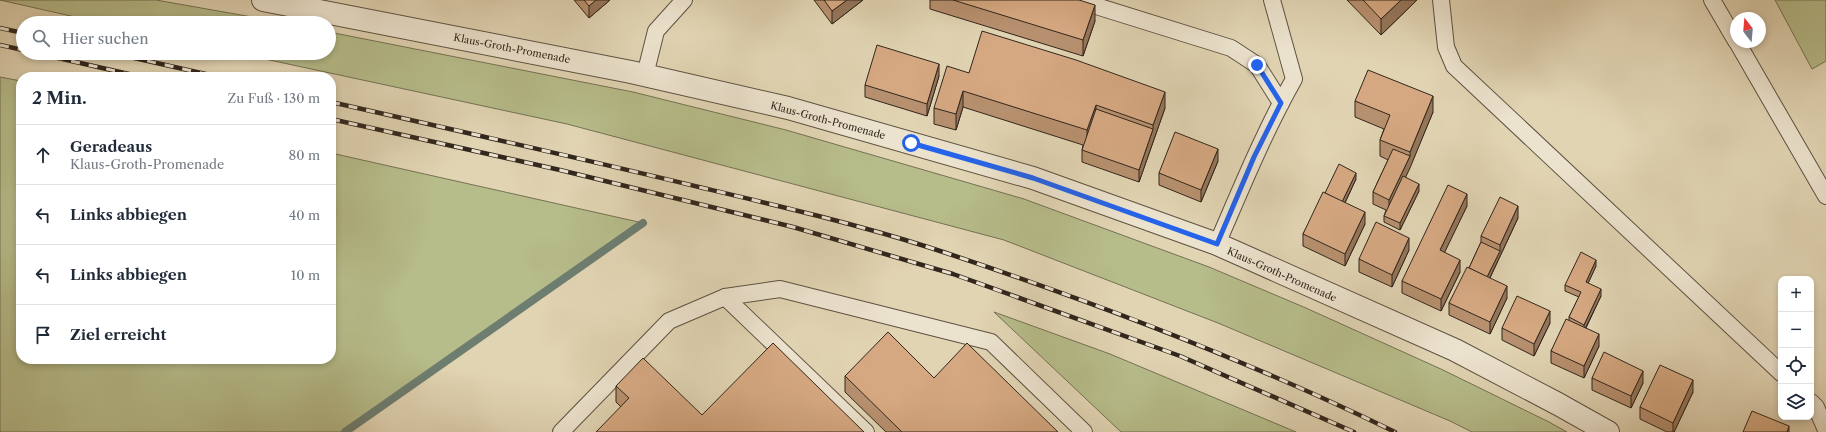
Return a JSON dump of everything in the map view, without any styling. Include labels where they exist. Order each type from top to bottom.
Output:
[{"type":"street","name":"Klaus-Groth-Promenade","points":[[262,0],[645,75],[788,108],[1033,178],[1217,244],[1455,350],[1608,432]]},
{"type":"lane","points":[[645,75],[656,31],[684,0]]},
{"type":"lane","points":[[1077,0],[1231,48],[1257,65],[1281,103]]},
{"type":"lane","points":[[1217,244],[1254,157],[1294,79],[1272,0]]},
{"type":"lane","points":[[1441,0],[1446,46],[1454,66],[1778,370]]},
{"type":"lane","points":[[1712,0],[1730,31]]},
{"type":"lane","points":[[1740,48],[1826,196]]},
{"type":"lane","points":[[561,432],[670,321],[725,297],[780,289],[991,342],[1084,432]]},
{"type":"lane","points":[[725,297],[866,432]]},
{"type":"lane","points":[[1814,404],[1826,430]]},
{"type":"green space","points":[[0,0],[156,0],[246,16],[71,16]]},
{"type":"green space","points":[[1775,0],[1826,0],[1826,61],[1812,69]]},
{"type":"green space","points":[[336,33],[633,92],[786,130],[1024,199],[1209,267],[1306,308],[1443,370],[1567,432],[1472,432],[1450,421],[1218,323],[1004,240],[567,124],[336,74],[336,72],[325,72],[270,60],[336,60]]},
{"type":"green space","points":[[0,77],[16,80],[16,364],[336,364],[336,154],[643,223],[345,432],[0,432]]},
{"type":"green space","points":[[994,312],[1110,354],[1296,432],[1121,432]]},
{"type":"building","points":[[584,0],[596,0],[589,6]]},
{"type":"building","points":[[824,0],[847,0],[832,11]]},
{"type":"building","points":[[953,0],[1079,0],[1095,5],[1083,40]]},
{"type":"building","points":[[1363,0],[1401,0],[1381,19]]},
{"type":"building","points":[[982,31],[1076,60],[1165,92],[1153,125],[1096,105],[1087,130],[963,91],[956,114],[934,108],[947,66],[969,73]]},
{"type":"building","points":[[877,45],[939,64],[927,104],[865,85]]},
{"type":"building","points":[[1368,70],[1433,96],[1410,152],[1380,140],[1390,115],[1355,101]]},
{"type":"building","points":[[1096,109],[1153,129],[1139,170],[1082,150]]},
{"type":"building","points":[[1175,132],[1218,149],[1201,190],[1159,173]]},
{"type":"building","points":[[1393,149],[1410,156],[1389,200],[1373,192]]},
{"type":"building","points":[[1339,164],[1356,173],[1342,202],[1325,193]]},
{"type":"building","points":[[1403,176],[1419,184],[1400,223],[1384,216]]},
{"type":"building","points":[[1448,185],[1467,194],[1440,250],[1460,260],[1441,299],[1402,281]]},
{"type":"building","points":[[1323,192],[1365,212],[1345,254],[1303,234]]},
{"type":"building","points":[[1500,197],[1518,206],[1500,245],[1481,236]]},
{"type":"building","points":[[1376,222],[1409,238],[1392,275],[1359,259]]},
{"type":"building","points":[[1481,242],[1500,251],[1487,277],[1469,268]]},
{"type":"building","points":[[1581,252],[1596,260],[1586,282],[1601,289],[1584,325],[1569,317],[1581,292],[1565,285]]},
{"type":"building","points":[[1467,267],[1507,286],[1490,322],[1449,303]]},
{"type":"building","points":[[1517,296],[1550,311],[1534,344],[1502,328]]},
{"type":"building","points":[[1566,319],[1599,334],[1584,366],[1551,351]]},
{"type":"building","points":[[888,332],[934,378],[967,343],[1058,432],[902,432],[845,376]]},
{"type":"building","points":[[773,343],[864,432],[596,432],[629,398],[616,386],[643,358],[702,415]]},
{"type":"building","points":[[1604,352],[1643,371],[1631,396],[1592,378]]},
{"type":"building","points":[[1660,365],[1693,380],[1673,423],[1640,407]]},
{"type":"building","points":[[1752,411],[1789,426],[1787,432],[1743,432]]},
{"type":"waterway","points":[[345,432],[643,223]]},
{"type":"railway","points":[[0,28],[16,31]]},
{"type":"railway","points":[[0,45],[16,48]]},
{"type":"railway","points":[[67,60],[120,72]]},
{"type":"railway","points":[[143,60],[197,72]]},
{"type":"railway","points":[[336,103],[564,155],[846,223],[903,239],[1049,288],[1166,332],[1224,355],[1338,405],[1395,432]]},
{"type":"railway","points":[[336,120],[560,170],[793,227],[953,274],[1180,356],[1354,432]]},
{"type":"route","points":[[911,143],[1033,178],[1217,244],[1254,157],[1281,103],[1257,65]]}]
